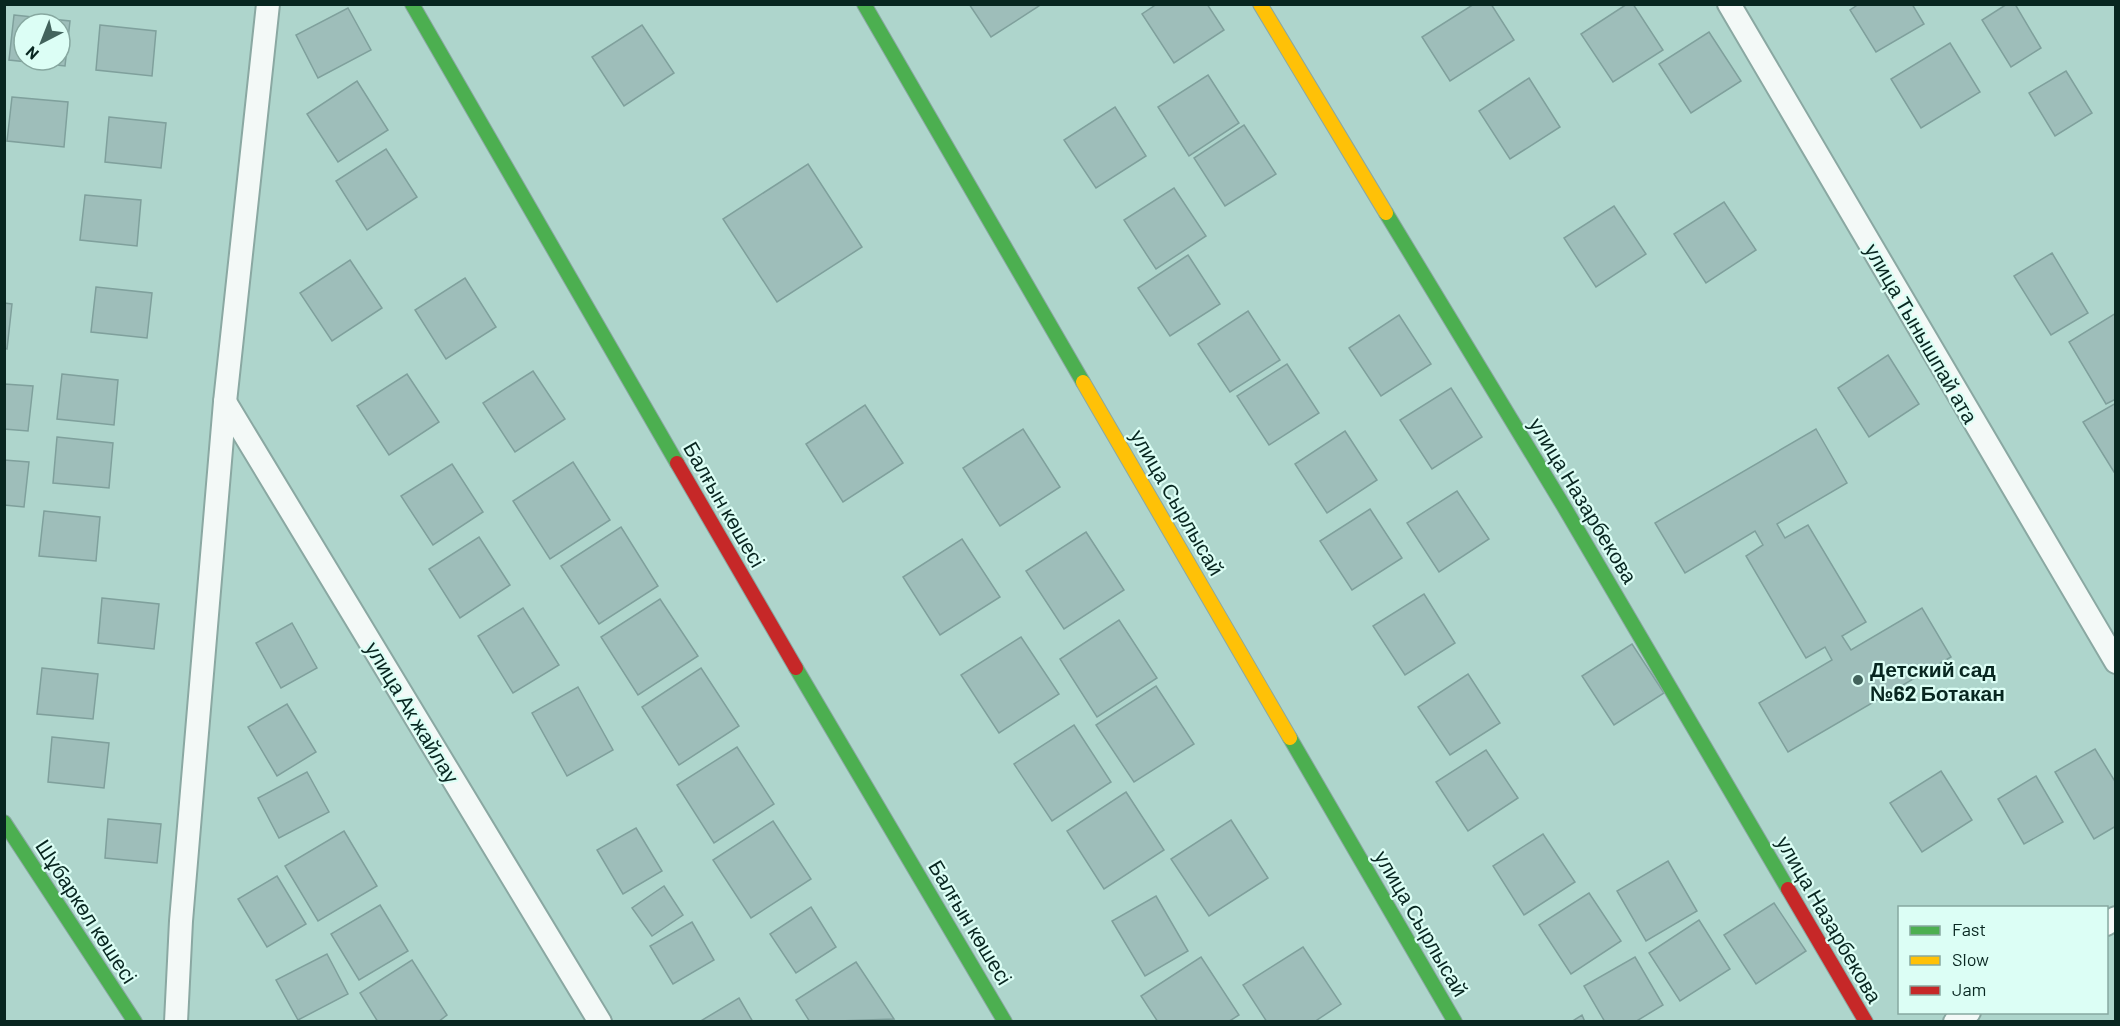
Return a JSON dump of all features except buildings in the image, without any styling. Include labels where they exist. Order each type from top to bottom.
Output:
[{"type":"street","points":[[176,1022],[181,921],[225,402],[268,4]]},
{"type":"street","name":"Балғын көшесі","points":[[412,4],[797,669],[1005,1022]]},
{"type":"street","name":"улица Сырлысай","points":[[864,4],[1455,1022]]},
{"type":"street","name":"улица Назарбекова","points":[[1260,4],[1563,505],[1866,1022]]},
{"type":"street","name":"улица Тынышпай ата","points":[[1729,4],[2115,662]]},
{"type":"street","name":"улица Ак жайлау","points":[[225,402],[600,1022]]},
{"type":"street","name":"Шұбаркөл көшесі","points":[[4,822],[135,1022]]},
{"type":"traffic: fast","points":[[412,4],[677,463]]},
{"type":"traffic: fast","points":[[864,4],[1083,382]]},
{"type":"traffic: fast","points":[[1386,213],[1563,505],[1788,889]]},
{"type":"traffic: fast","points":[[796,668],[1005,1022]]},
{"type":"traffic: fast","points":[[1290,738],[1455,1022]]},
{"type":"traffic: fast","points":[[4,822],[135,1022]]},
{"type":"traffic: slow","points":[[1260,4],[1386,213]]},
{"type":"traffic: slow","points":[[1083,382],[1290,738]]},
{"type":"traffic: jam","points":[[677,463],[796,668]]},
{"type":"traffic: jam","points":[[1788,889],[1866,1022]]},
{"type":"place","name":"Детский сад №62 Ботакан","points":[[1858,680]]}]
